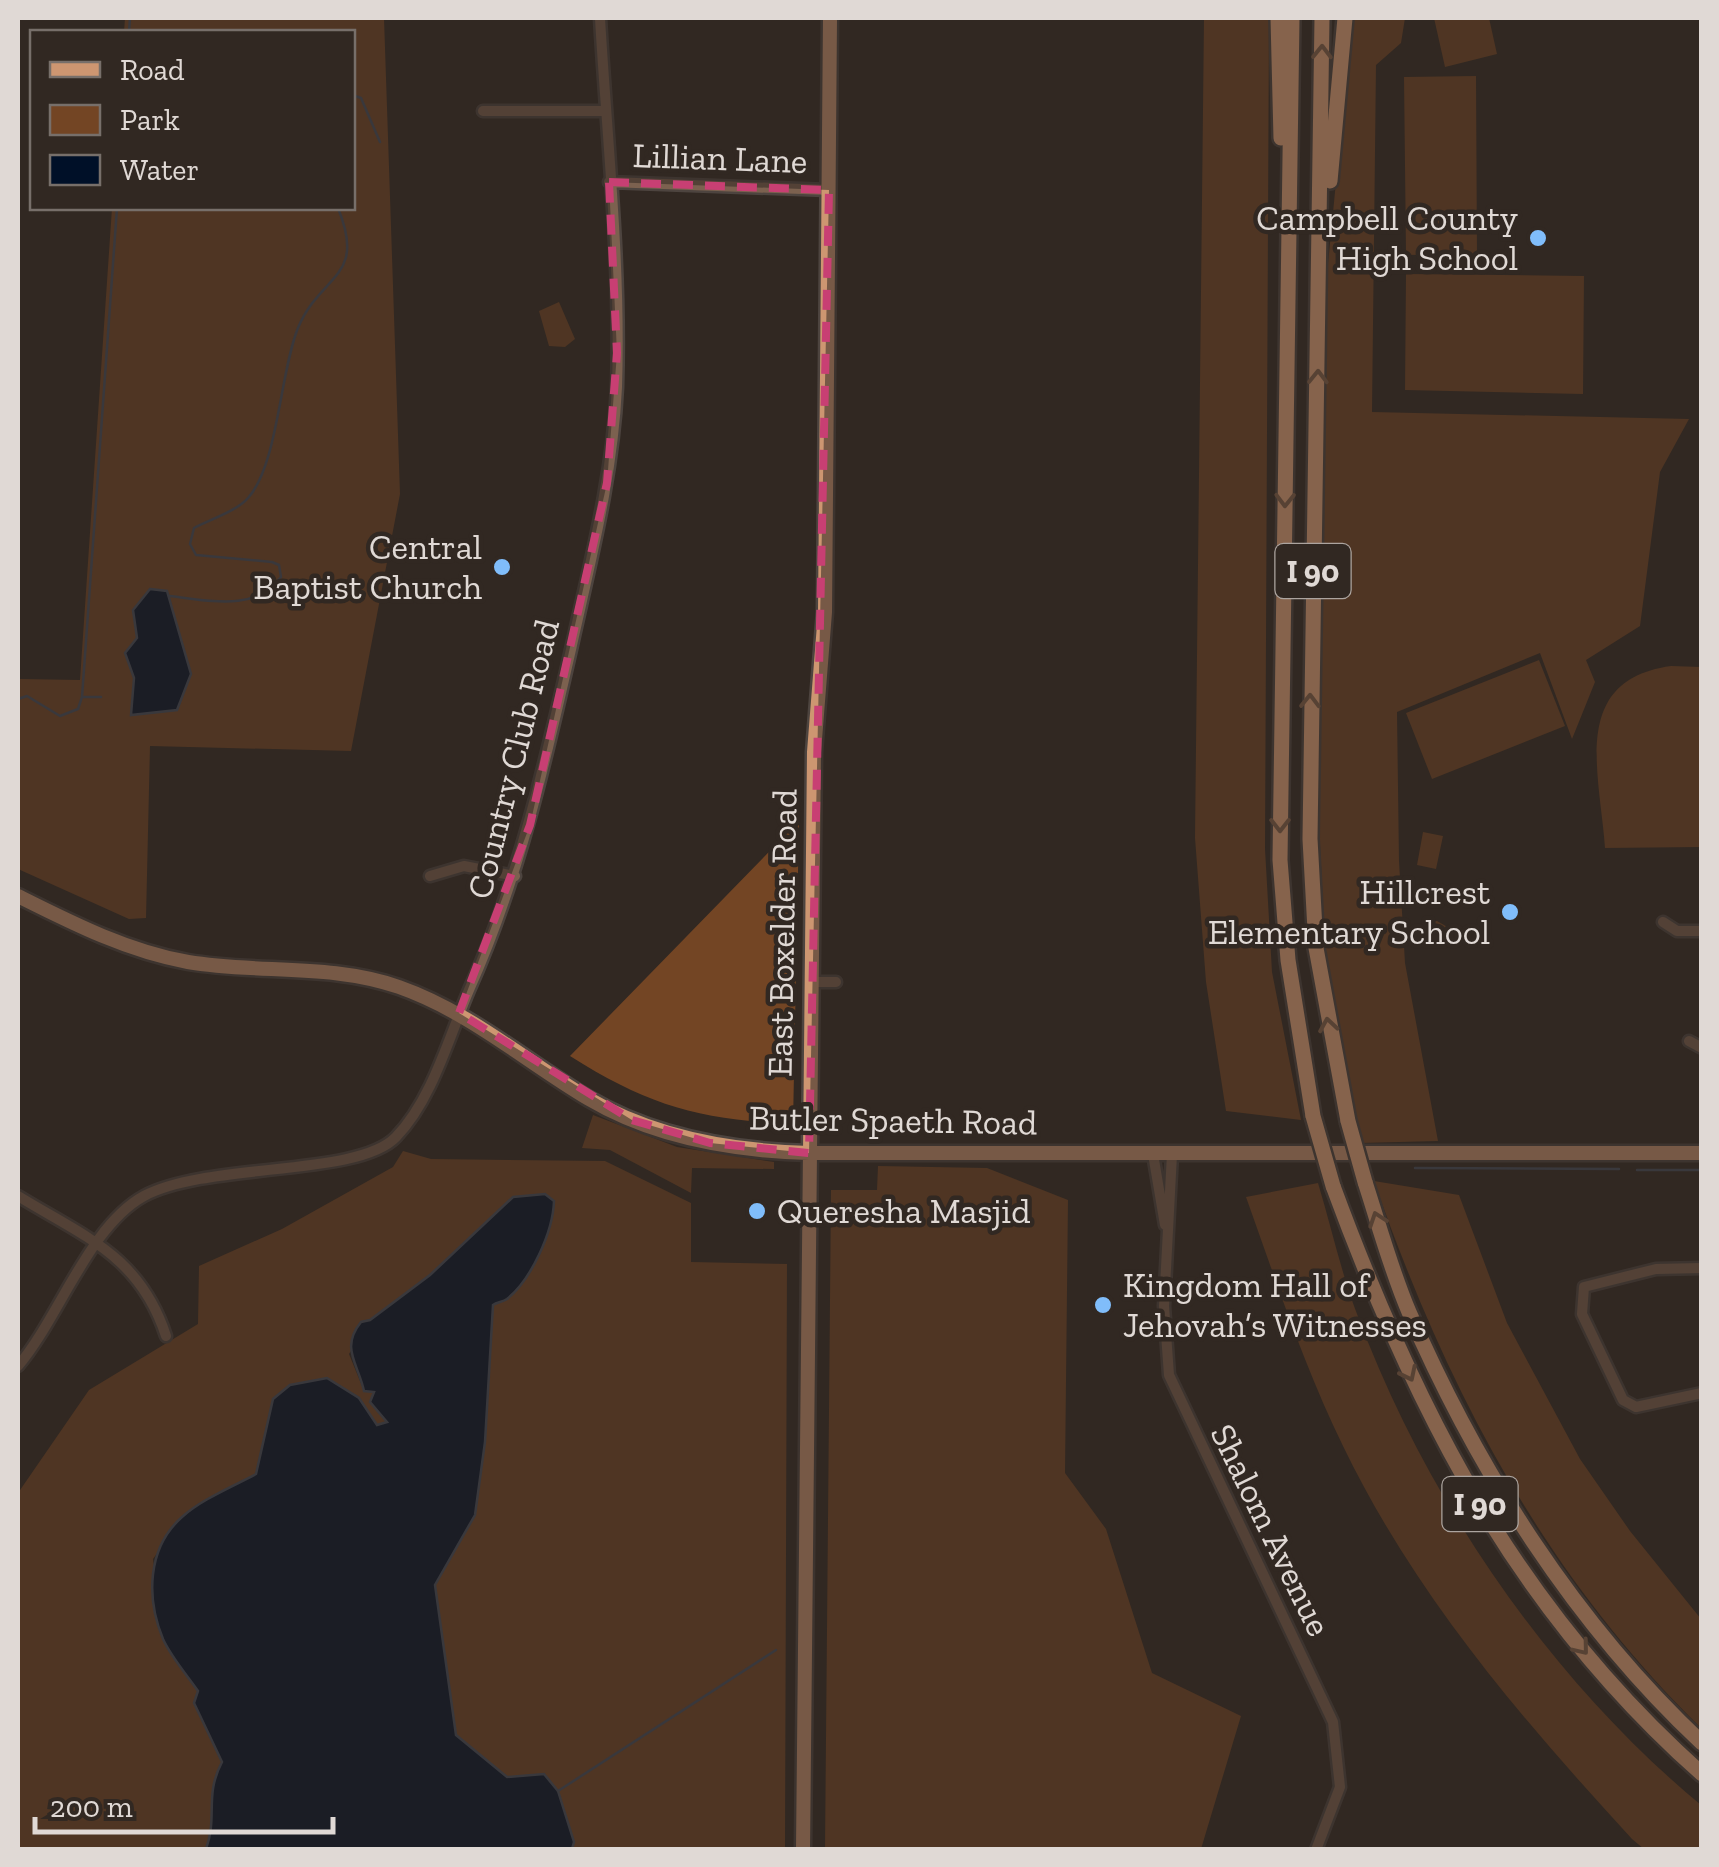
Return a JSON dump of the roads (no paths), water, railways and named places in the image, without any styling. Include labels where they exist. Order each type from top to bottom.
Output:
[{"type":"highway","name":"I 90","points":[[1278,18],[1287,415]]},
{"type":"highway","name":"I 90","points":[[1292,18],[1280,860],[1288,960],[1313,1116],[1382,1318],[1433,1422],[1530,1585],[1624,1699],[1702,1774]]},
{"type":"highway","name":"I 90","points":[[1322,18],[1310,838],[1316,948],[1348,1121],[1407,1308],[1447,1394],[1517,1518],[1593,1624],[1663,1707],[1702,1743]]},
{"type":"highway","name":"I 90","points":[[1319,330],[1345,18]]},
{"type":"main road","name":"East Boxelder Road","points":[[803,1850],[814,752],[825,612],[830,18]]},
{"type":"main road","name":"Butler Spaeth Road","points":[[18,896],[152,954],[236,968],[355,976],[396,986],[459,1014],[590,1100],[632,1120],[710,1143],[809,1153],[1702,1153]]},
{"type":"street","name":"Country Club Road","points":[[18,1366],[41,1338],[98,1243],[118,1216],[140,1198],[173,1183],[366,1156],[382,1148],[413,1113],[459,1014],[516,876],[592,560],[610,468],[617,354],[600,18]]},
{"type":"street","points":[[482,111],[605,112]]},
{"type":"street","name":"Lillian Lane","points":[[610,182],[829,190]]},
{"type":"street","points":[[430,876],[464,866],[516,876]]},
{"type":"street","points":[[1663,922],[1677,931],[1702,930]]},
{"type":"street","points":[[812,982],[836,982]]},
{"type":"street","points":[[1689,1041],[1702,1048]]},
{"type":"street","name":"Shalom Avenue","points":[[1153,1154],[1165,1226]]},
{"type":"street","name":"Shalom Avenue","points":[[1172,1154],[1165,1226],[1164,1342],[1169,1375],[1317,1687],[1339,1743],[1340,1787],[1316,1850]]},
{"type":"street","points":[[18,1196],[122,1260],[147,1288],[166,1336]]},
{"type":"street","points":[[1702,1268],[1656,1269],[1584,1288],[1582,1314],[1623,1400],[1636,1406],[1702,1394]]},
{"type":"water","points":[[150,589],[167,591],[191,674],[177,710],[131,715],[134,678],[125,653],[137,638],[133,610]]},
{"type":"water","points":[[545,1194],[554,1201],[553,1213],[539,1254],[516,1291],[493,1305],[485,1442],[475,1515],[435,1585],[456,1735],[507,1777],[544,1774],[558,1791],[574,1842],[572,1849],[206,1849],[214,1785],[222,1762],[194,1703],[198,1691],[170,1652],[158,1623],[152,1591],[162,1543],[170,1529],[190,1511],[256,1474],[273,1399],[290,1385],[327,1378],[359,1398],[377,1425],[387,1422],[370,1402],[374,1392],[364,1391],[352,1356],[352,1340],[361,1322],[370,1320],[430,1275],[513,1197]]},
{"type":"waterway","points":[[129,30],[130,18]]},
{"type":"waterway","points":[[355,96],[361,98],[380,142]]},
{"type":"waterway","points":[[18,699],[27,696],[60,716],[78,709],[82,697],[117,210]]},
{"type":"waterway","points":[[169,596],[244,600],[258,596],[281,577],[279,565],[272,562],[196,555],[190,544],[194,528],[237,507],[258,483],[272,441],[298,328],[344,263],[346,231],[339,210]]},
{"type":"waterway","points":[[83,697],[101,697]]},
{"type":"waterway","points":[[1415,1168],[1619,1169]]},
{"type":"waterway","points":[[1637,1170],[1702,1170]]},
{"type":"waterway","points":[[558,1791],[776,1650]]},
{"type":"place","name":"Campbell County High School","points":[[1538,238]]},
{"type":"place","name":"Central Baptist Church","points":[[502,567]]},
{"type":"place","name":"Hillcrest Elementary School","points":[[1510,912]]},
{"type":"place","name":"Queresha Masjid","points":[[757,1211]]},
{"type":"place","name":"Kingdom Hall of Jehovah’s Witnesses","points":[[1103,1305]]}]
